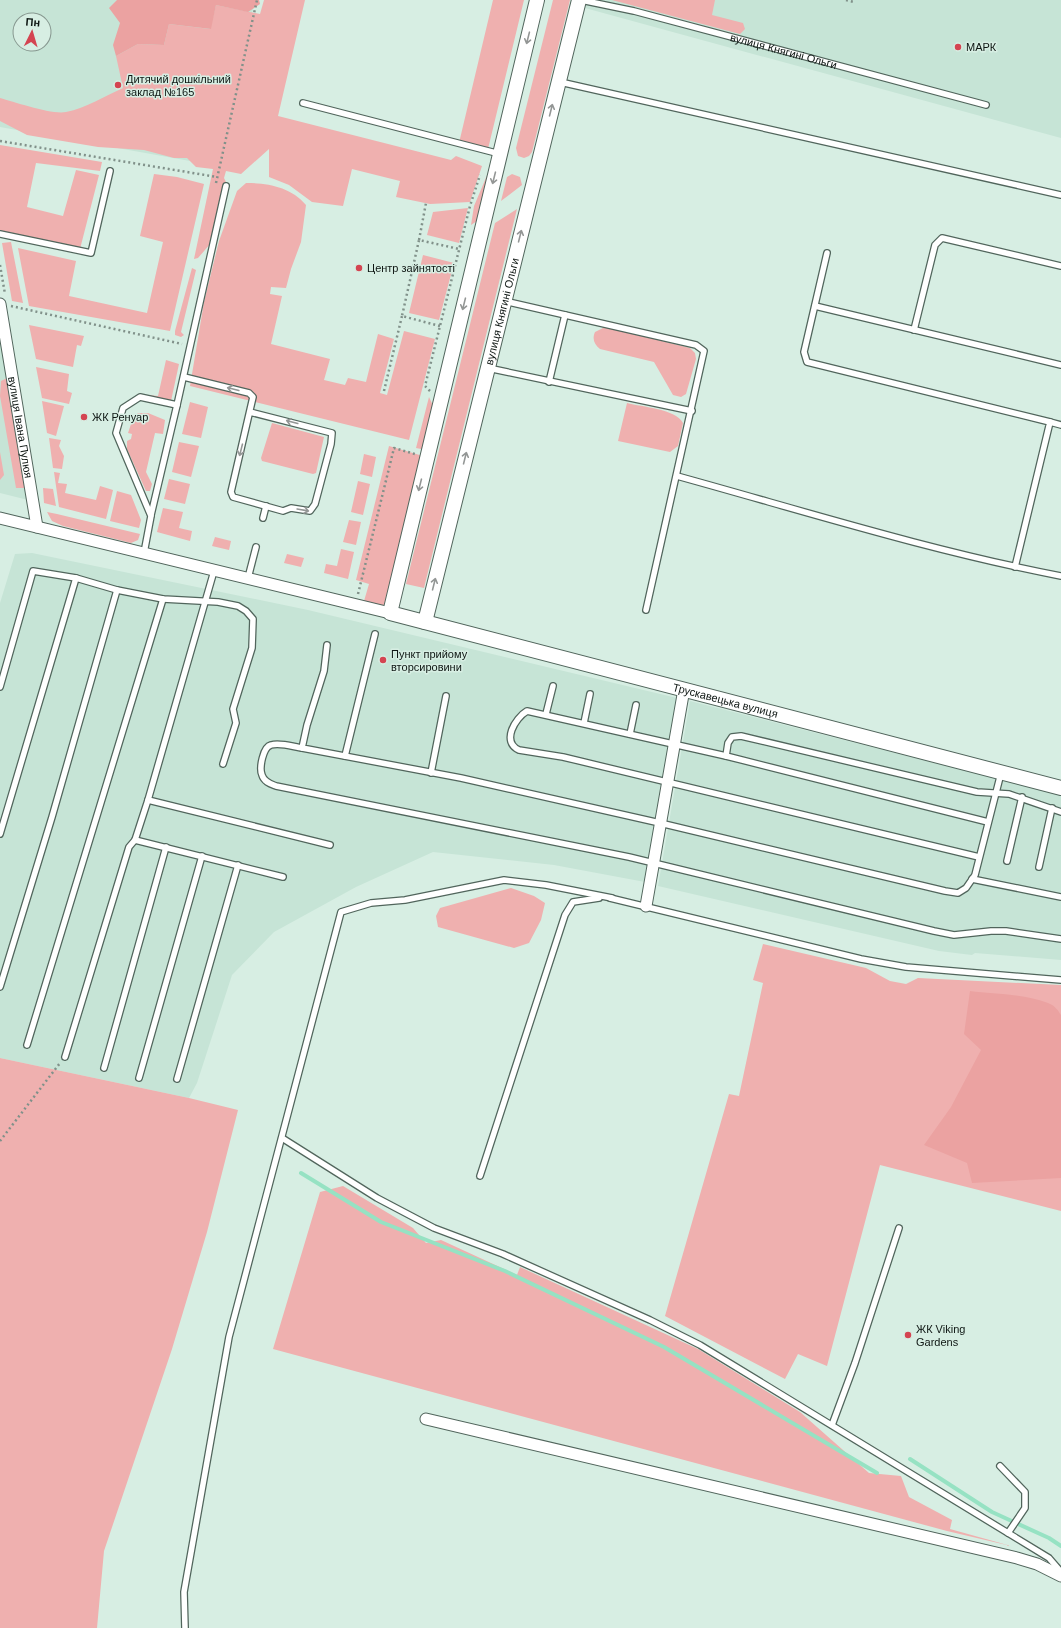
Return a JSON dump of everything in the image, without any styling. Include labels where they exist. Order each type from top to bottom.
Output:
[{"type":"street","points":[[0,518],[390,613],[537,0]]},
{"type":"street","name":"вулиця Княгині Ольги","points":[[425,622],[557,82],[580,0]]},
{"type":"street","name":"вулиця Івана Пулюя","points":[[4,303],[37,527]]},
{"type":"street","name":"Трускавецька вулиця","points":[[390,613],[1061,788]]},
{"type":"street","points":[[646,906],[684,689]]},
{"type":"street","points":[[426,1419],[1017,1558],[1037,1564],[1061,1576]]},
{"type":"lane","name":"вулиця Княгині Ольги","points":[[580,0],[634,11],[986,105]]},
{"type":"lane","points":[[557,82],[1061,195]]},
{"type":"lane","points":[[303,103],[500,154]]},
{"type":"lane","points":[[0,234],[91,253],[110,171]]},
{"type":"lane","points":[[144,553],[151,516],[184,377],[226,186]]},
{"type":"lane","points":[[914,330],[935,246],[942,238],[1061,266]]},
{"type":"lane","points":[[827,253],[804,352],[807,362],[1061,425]]},
{"type":"lane","points":[[504,301],[701,347],[704,357],[646,610]]},
{"type":"lane","points":[[815,306],[1061,365]]},
{"type":"lane","points":[[549,382],[565,315]]},
{"type":"lane","points":[[488,368],[692,411]]},
{"type":"lane","points":[[184,377],[252,394],[253,400],[250,412],[231,495],[235,499],[283,510],[291,508],[310,511],[315,504],[331,444],[332,434],[250,412]]},
{"type":"lane","points":[[151,516],[116,433],[123,408],[140,397],[177,405]]},
{"type":"lane","points":[[1015,567],[1050,422]]},
{"type":"lane","points":[[677,476],[883,534],[1015,567],[1061,576]]},
{"type":"lane","points":[[263,518],[266,506]]},
{"type":"lane","points":[[248,578],[256,547]]},
{"type":"lane","points":[[0,687],[33,571],[76,578],[117,590],[164,599],[206,601],[238,606],[246,611],[253,619],[252,648],[232,709],[236,723],[223,764]]},
{"type":"lane","points":[[65,1057],[129,847],[135,840],[148,800],[214,571]]},
{"type":"lane","points":[[0,834],[76,578]]},
{"type":"lane","points":[[0,987],[52,817],[117,590]]},
{"type":"lane","points":[[26,1045],[164,599]]},
{"type":"lane","points":[[346,756],[375,634]]},
{"type":"lane","points":[[302,748],[307,725],[324,671],[327,645]]},
{"type":"lane","points":[[546,714],[553,686]]},
{"type":"lane","points":[[584,723],[590,694]]},
{"type":"lane","points":[[431,772],[446,696]]},
{"type":"lane","points":[[630,734],[636,705]]},
{"type":"lane","points":[[979,857],[563,757],[514,747],[510,743],[512,728],[521,715],[527,711],[546,714],[726,756],[988,822]]},
{"type":"lane","points":[[726,756],[728,743],[732,737],[741,736],[977,792],[1022,797],[1061,812]]},
{"type":"lane","points":[[1001,772],[972,879],[966,888],[958,893],[660,822],[431,772],[302,748],[275,744],[270,745],[265,750],[261,768],[262,776],[267,782],[276,786],[653,863],[934,931],[954,935],[1006,931],[1061,939]]},
{"type":"lane","points":[[1007,861],[1022,797]]},
{"type":"lane","points":[[148,800],[330,845]]},
{"type":"lane","points":[[1039,867],[1052,808]]},
{"type":"lane","points":[[135,840],[283,877]]},
{"type":"lane","points":[[104,1068],[166,848]]},
{"type":"lane","points":[[139,1078],[202,856]]},
{"type":"lane","points":[[177,1079],[238,866]]},
{"type":"lane","points":[[972,879],[1061,897]]},
{"type":"lane","points":[[185,1628],[184,1592],[229,1337],[341,912],[371,904],[405,900],[504,880],[546,885],[612,898],[861,959],[914,968],[1061,980]]},
{"type":"lane","points":[[480,1176],[564,915],[573,902],[594,898],[612,898]]},
{"type":"lane","points":[[282,1138],[377,1198],[434,1228],[503,1254],[650,1320],[700,1345],[1049,1558],[1061,1572]]},
{"type":"lane","points":[[832,1425],[855,1364],[899,1228]]},
{"type":"lane","points":[[1000,1466],[1025,1492],[1025,1508],[1008,1534]]},
{"type":"path","points":[[216,184],[257,0]]},
{"type":"path","points":[[846,0],[854,2]]},
{"type":"path","points":[[0,141],[217,177]]},
{"type":"path","points":[[440,404],[425,386],[459,249],[481,172]]},
{"type":"path","points":[[384,391],[419,240],[426,203]]},
{"type":"path","points":[[419,240],[459,249]]},
{"type":"path","points":[[0,266],[4,303],[186,345]]},
{"type":"path","points":[[402,316],[440,326]]},
{"type":"path","points":[[356,605],[394,448],[421,455]]},
{"type":"path","points":[[0,1141],[65,1057]]},
{"type":"shaded area","name":"Дитячий дошкільний заклад №165","points":[[0,0],[255,0],[218,166],[0,127]]},
{"type":"shaded area","points":[[117,0],[259,0],[260,4],[248,12],[216,5],[211,29],[169,24],[164,45],[138,44],[116,56],[113,45],[120,23],[109,8]]},
{"type":"shaded area","points":[[264,0],[305,0],[278,116],[451,160],[456,156],[482,166],[470,202],[430,204],[396,197],[400,181],[352,169],[343,206],[312,202],[289,185],[269,177],[269,149],[241,174],[226,171],[224,178],[226,182],[211,243],[198,258],[194,259],[213,169],[196,167],[187,158],[174,158],[144,150],[98,147],[27,135],[0,121],[0,98],[52,112],[66,112],[95,102],[123,88],[116,56],[138,44],[164,45],[169,24],[210,29],[216,5],[260,14]]},
{"type":"shaded area","points":[[493,0],[524,0],[488,149],[459,143]]},
{"type":"shaded area","points":[[553,0],[570,0],[532,152],[529,156],[524,158],[518,156],[516,148]]},
{"type":"shaded area","points":[[587,0],[1061,0],[1061,138],[585,8]]},
{"type":"shaded area","points":[[612,0],[715,0],[712,15],[743,23],[745,29],[740,34]]},
{"type":"shaded area","points":[[0,145],[102,162],[100,171],[36,163],[27,207],[63,216],[76,170],[99,175],[80,249],[0,232]]},
{"type":"shaded area","points":[[488,173],[492,184],[483,217],[471,225],[474,206]]},
{"type":"shaded area","points":[[154,174],[177,177],[204,184],[170,331],[29,306],[18,248],[76,261],[69,296],[147,313],[163,242],[140,236]]},
{"type":"shaded area","points":[[512,174],[520,177],[522,185],[501,201],[507,177]]},
{"type":"shaded area","points":[[246,183],[279,187],[293,194],[306,205],[301,242],[286,288],[271,287],[270,294],[282,296],[271,344],[330,359],[324,380],[345,385],[348,378],[366,382],[378,334],[394,339],[380,393],[387,395],[404,331],[435,339],[409,440],[190,386],[204,302],[219,241],[237,191]]},
{"type":"shaded area","points":[[468,208],[459,243],[427,235],[433,212]]},
{"type":"shaded area","points":[[517,209],[424,588],[406,584],[495,223]]},
{"type":"shaded area","points":[[11,242],[23,303],[12,301],[2,243]]},
{"type":"shaded area","points":[[423,255],[454,263],[439,320],[409,313]]},
{"type":"shaded area","points":[[192,268],[196,270],[181,332],[184,335],[181,337],[175,335],[175,331]]},
{"type":"shaded area","points":[[29,325],[84,336],[81,346],[77,345],[73,367],[36,359]]},
{"type":"shaded area","points":[[605,327],[690,348],[695,353],[696,359],[686,394],[681,397],[673,395],[654,362],[600,349],[594,341],[594,335],[595,332]]},
{"type":"shaded area","points":[[0,329],[28,500],[0,493]]},
{"type":"shaded area","points":[[166,360],[179,364],[171,401],[147,398],[147,395],[158,396]]},
{"type":"shaded area","points":[[36,367],[69,374],[67,391],[72,393],[69,404],[42,398]]},
{"type":"shaded area","points":[[7,378],[27,488],[16,488],[0,396],[1,381]]},
{"type":"shaded area","points":[[429,397],[435,410],[426,450],[416,448]]},
{"type":"shaded area","points":[[42,401],[64,406],[56,436],[47,433]]},
{"type":"shaded area","points":[[190,402],[208,407],[201,438],[182,434]]},
{"type":"shaded area","points":[[627,403],[658,409],[679,418],[683,423],[678,446],[670,452],[618,441]]},
{"type":"shaded area","points":[[138,413],[148,413],[165,420],[163,434],[155,433],[146,472],[152,484],[150,491],[146,491],[127,449],[127,441],[131,439],[132,434],[128,433],[132,421]]},
{"type":"shaded area","points":[[272,423],[324,437],[316,473],[313,474],[262,461],[261,458]]},
{"type":"shaded area","points":[[49,438],[61,440],[59,446],[64,456],[62,469],[53,468]]},
{"type":"shaded area","points":[[179,442],[199,446],[191,477],[172,472]]},
{"type":"shaded area","points":[[389,446],[423,456],[390,600],[382,607],[364,601],[369,584],[356,580]]},
{"type":"shaded area","points":[[0,452],[4,475],[0,480]]},
{"type":"shaded area","points":[[364,454],[376,457],[372,477],[360,474]]},
{"type":"shaded area","points":[[54,472],[60,473],[58,483],[67,484],[65,493],[96,500],[100,486],[113,490],[106,519],[59,507]]},
{"type":"shaded area","points":[[169,479],[190,484],[185,504],[164,499]]},
{"type":"shaded area","points":[[358,481],[370,484],[363,515],[351,512]]},
{"type":"shaded area","points":[[43,488],[53,489],[56,506],[44,503]]},
{"type":"shaded area","points":[[117,491],[131,495],[141,520],[139,528],[110,521]]},
{"type":"shaded area","points":[[163,508],[183,512],[179,528],[192,531],[190,541],[157,532]]},
{"type":"shaded area","points":[[47,512],[140,534],[138,540],[131,543],[63,526],[52,521]]},
{"type":"shaded area","points":[[349,520],[361,522],[356,545],[343,542]]},
{"type":"shaded area","points":[[215,537],[231,541],[229,550],[212,546]]},
{"type":"shaded area","points":[[341,549],[354,552],[348,579],[324,573],[326,564],[337,566]]},
{"type":"shaded area","points":[[32,553],[308,610],[677,698],[645,882],[554,865],[433,852],[356,887],[274,932],[232,975],[197,1083],[189,1098],[0,1058],[0,603],[15,554]]},
{"type":"shaded area","points":[[287,554],[304,558],[301,567],[284,563]]},
{"type":"shaded area","points":[[690,701],[1061,795],[1061,960],[975,953],[972,955],[939,951],[658,886]]},
{"type":"shaded area","points":[[511,888],[534,896],[545,903],[541,920],[529,943],[514,948],[438,927],[436,916],[440,908]]},
{"type":"shaded area","points":[[763,944],[866,968],[890,981],[906,984],[918,978],[1061,985],[1061,1211],[880,1165],[827,1366],[798,1354],[785,1379],[665,1316],[729,1094],[739,1096],[763,983],[753,980]]},
{"type":"shaded area","points":[[970,991],[1020,996],[1039,1000],[1052,1005],[1061,1015],[1061,1178],[972,1183],[967,1163],[924,1145],[951,1107],[981,1050],[964,1034]]},
{"type":"shaded area","points":[[0,1058],[189,1098],[238,1110],[207,1232],[172,1349],[104,1551],[97,1628],[0,1628]]},
{"type":"shaded area","points":[[343,1186],[413,1228],[426,1243],[441,1240],[517,1275],[520,1267],[698,1349],[800,1412],[869,1473],[901,1476],[909,1497],[952,1520],[950,1529],[1011,1546],[947,1531],[273,1349],[320,1192]]},
{"type":"waterway","points":[[301,1173],[381,1222],[505,1271],[664,1347],[877,1473]]},
{"type":"waterway","points":[[910,1459],[992,1512],[1049,1538],[1061,1546]]},
{"type":"place","name":"МАРК","points":[[958,47]]},
{"type":"place","name":"Дитячий дошкільний заклад №165","points":[[118,85]]},
{"type":"place","name":"Центр зайнятості","points":[[359,268]]},
{"type":"place","name":"ЖК Ренуар","points":[[84,417]]},
{"type":"place","name":"Пункт прийому вторсировини","points":[[383,660]]},
{"type":"place","name":"ЖК Viking Gardens","points":[[908,1335]]}]
